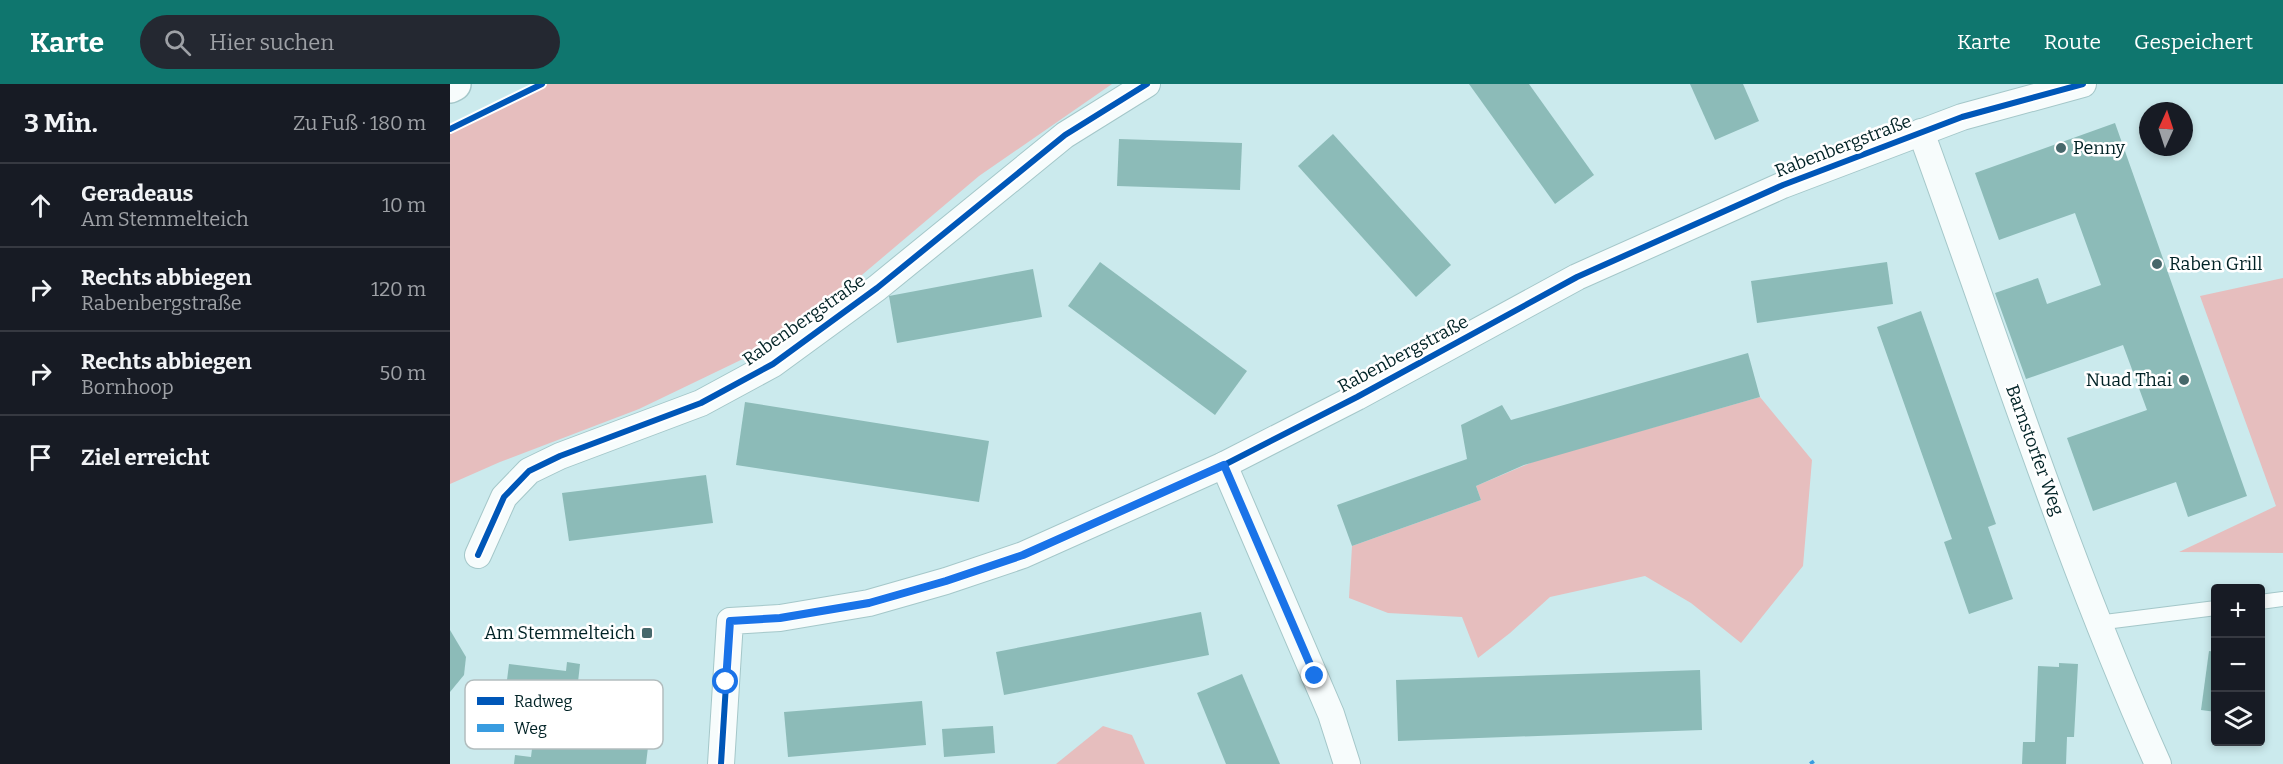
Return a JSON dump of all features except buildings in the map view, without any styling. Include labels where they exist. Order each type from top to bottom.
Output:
[{"type":"main road","points":[[450,86],[454,84]]},
{"type":"street","name":"Rabenbergstraße","points":[[478,555],[504,497],[530,471],[560,456],[701,403],[773,364],[877,288],[1065,135],[1147,84]]},
{"type":"street","name":"Rabenbergstraße","points":[[721,764],[730,621],[780,618],[869,603],[946,581],[1023,555],[1224,465],[1357,397],[1577,277],[1783,185],[1962,117],[2083,84]]},
{"type":"street","name":"Barnstorfer Weg","points":[[1921,132],[2097,623],[2158,764]]},
{"type":"street","points":[[1224,465],[1331,714],[1347,764]]},
{"type":"lane","points":[[2265,601],[2283,599]]},
{"type":"lane","points":[[2097,623],[2211,609]]},
{"type":"shaded area","points":[[544,84],[1112,84],[979,176],[824,307],[745,358],[639,409],[500,462],[450,484],[450,133]]},
{"type":"shaded area","points":[[2283,278],[2283,553],[2179,552],[2276,506],[2200,296]]},
{"type":"shaded area","points":[[1760,397],[1812,460],[1803,566],[1741,643],[1691,603],[1645,576],[1550,597],[1478,658],[1462,617],[1388,613],[1349,598],[1352,546],[1481,500],[1476,486],[1535,461]]},
{"type":"shaded area","points":[[1103,726],[1132,735],[1145,764],[1056,764]]},
{"type":"cycle path","points":[[450,129],[542,84]]},
{"type":"cycle path","points":[[478,555],[504,497],[529,471],[560,456],[701,403],[773,364],[877,288],[1065,135],[1147,84]]},
{"type":"cycle path","points":[[721,764],[730,621],[780,618],[869,603],[946,581],[1023,555],[1224,465],[1357,397],[1577,277],[1783,185],[1962,117],[2083,84]]},
{"type":"place","name":"Penny","points":[[2061,148]]},
{"type":"place","name":"Raben Grill","points":[[2157,264]]},
{"type":"place","name":"Nuad Thai","points":[[2184,380]]},
{"type":"place","name":"Am Stemmelteich","points":[[647,633]]},
{"type":"route","points":[[726,682],[730,621],[780,618],[869,603],[946,581],[1023,555],[1224,465],[1315,676]]}]
